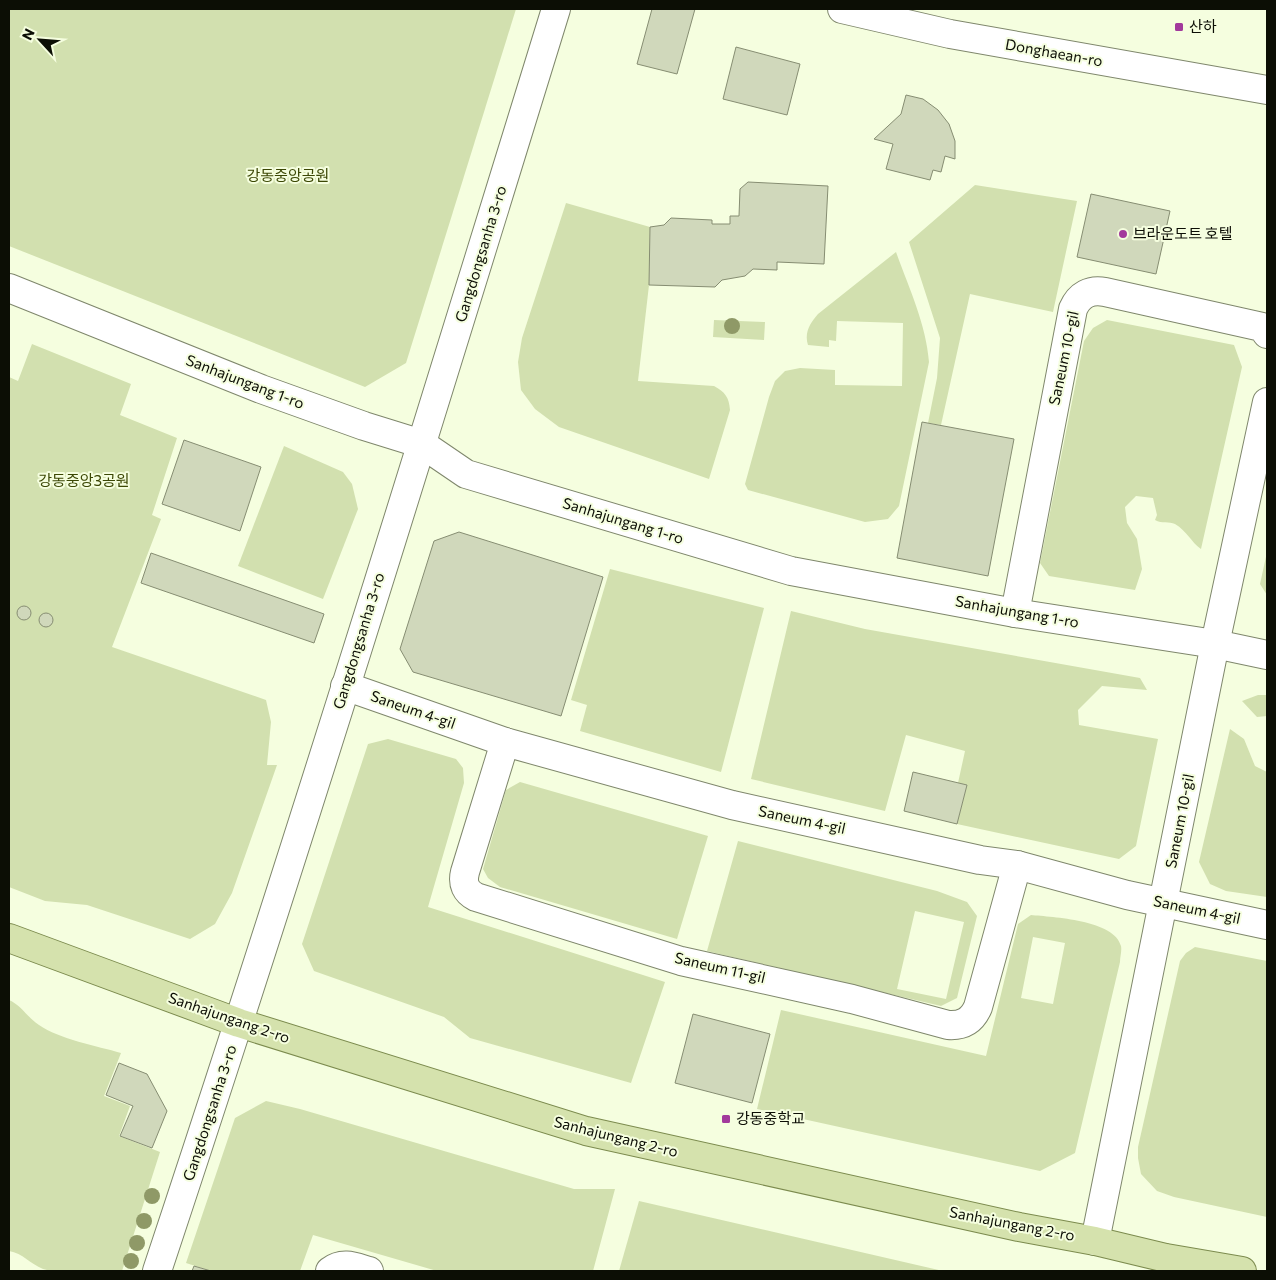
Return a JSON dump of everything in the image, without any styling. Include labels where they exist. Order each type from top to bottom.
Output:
[{"type":"main road","name":"Sanhajungang 2-ro","points":[[9,938],[239,1023],[586,1132],[1019,1227],[1095,1241],[1166,1258],[1242,1271]]},
{"type":"street","name":"Gangdongsanha 3-ro","points":[[157,1271],[239,1023],[422,444],[556,9]]},
{"type":"street","name":"Donghaean-ro","points":[[842,9],[950,34],[1267,90]]},
{"type":"street","name":"Sanhajungang 1-ro","points":[[9,288],[261,389],[364,426],[422,444],[466,474],[791,571],[1015,613],[1215,644],[1267,654]]},
{"type":"street","name":"Saneum 10-gil","points":[[1015,613],[1073,309],[1077,301],[1088,292],[1100,291],[1262,327],[1267,334]]},
{"type":"street","name":"Saneum 10-gil","points":[[1095,1241],[1215,644],[1267,402]]},
{"type":"street","name":"Saneum 4-gil","points":[[345,686],[505,742],[732,805],[980,860],[1017,865],[1164,904],[1267,925]]},
{"type":"street","name":"Saneum 11-gil","points":[[505,742],[465,872],[464,882],[467,890],[476,897],[681,961],[852,999],[948,1024],[963,1023],[971,1020],[978,1007],[1017,865]]},
{"type":"street","points":[[330,1271],[346,1265],[369,1271]]},
{"type":"green space","name":"강동중앙공원","points":[[9,9],[516,9],[406,363],[365,387],[9,246]]},
{"type":"green space","points":[[975,185],[1077,201],[1053,312],[970,294],[941,425],[928,423],[937,378],[940,338],[909,242]]},
{"type":"green space","points":[[566,203],[650,227],[649,285],[638,381],[714,386],[726,395],[730,410],[709,479],[559,427],[535,409],[521,390],[518,362],[522,338]]},
{"type":"green space","points":[[896,252],[921,320],[929,362],[899,506],[888,519],[865,522],[748,490],[745,484],[769,397],[775,381],[785,371],[800,368],[835,370],[835,385],[902,386],[903,323],[837,321],[836,341],[829,340],[829,347],[808,345],[807,341],[807,332],[818,314]]},
{"type":"green space","points":[[714,320],[765,322],[764,340],[713,337]]},
{"type":"green space","points":[[1107,320],[1234,345],[1242,367],[1201,549],[1175,524],[1155,520],[1157,515],[1153,498],[1136,496],[1125,507],[1127,523],[1137,539],[1142,569],[1135,590],[1049,576],[1040,563],[1084,341],[1093,328]]},
{"type":"green space","name":"강동중앙3공원","points":[[32,344],[131,384],[120,415],[177,438],[152,515],[161,519],[112,647],[266,700],[271,722],[267,765],[277,765],[232,893],[215,924],[190,939],[87,905],[45,901],[9,887],[9,377],[18,381]]},
{"type":"green space","points":[[284,446],[343,472],[352,484],[358,509],[323,599],[238,566]]},
{"type":"green space","points":[[1267,552],[1267,595],[1260,584]]},
{"type":"green space","points":[[610,569],[764,608],[721,772],[580,731],[587,705],[571,700]]},
{"type":"green space","points":[[791,611],[865,629],[1140,678],[1147,690],[1102,686],[1078,710],[1079,725],[1158,739],[1136,846],[1119,859],[957,824],[967,785],[958,783],[965,751],[906,735],[885,811],[751,779]]},
{"type":"green space","points":[[1258,695],[1267,695],[1267,716],[1257,717],[1242,701]]},
{"type":"green space","points":[[1230,729],[1244,739],[1255,766],[1267,772],[1267,897],[1226,891],[1210,884],[1199,862]]},
{"type":"green space","points":[[388,739],[456,759],[463,768],[464,783],[428,907],[665,982],[631,1083],[470,1038],[444,1017],[314,971],[302,944],[368,744]]},
{"type":"green space","points":[[520,782],[708,836],[677,939],[500,887],[488,878],[483,869],[506,790]]},
{"type":"green space","points":[[738,841],[937,891],[967,902],[977,916],[957,998],[941,1006],[707,951]],"holes":[[[915,911],[964,922],[946,999],[897,989]]]},
{"type":"green space","points":[[1031,915],[1082,922],[1107,930],[1116,937],[1121,946],[1120,962],[1075,1153],[1040,1171],[757,1109],[781,1010],[986,1056],[1018,924]],"holes":[[[1033,937],[1065,943],[1053,1004],[1021,998]]]},
{"type":"green space","points":[[1195,947],[1267,961],[1267,1217],[1174,1197],[1157,1191],[1141,1174],[1138,1147],[1180,961],[1186,953]]},
{"type":"green space","points":[[9,1000],[47,1030],[67,1038],[121,1053],[104,1096],[130,1106],[119,1136],[160,1152],[122,1271],[50,1271],[38,1267],[18,1254],[9,1251]]},
{"type":"green space","points":[[266,1101],[300,1109],[574,1189],[615,1189],[593,1271],[437,1271],[313,1235],[300,1271],[211,1271],[186,1263],[235,1118]]},
{"type":"green space","points":[[639,1201],[943,1271],[619,1271]]},
{"type":"building","points":[[652,9],[695,9],[677,74],[637,64]]},
{"type":"building","points":[[736,47],[800,64],[787,115],[723,99]]},
{"type":"building","points":[[906,95],[923,99],[938,110],[949,124],[955,141],[955,159],[945,156],[941,172],[933,170],[930,180],[886,169],[893,144],[874,139],[901,114]]},
{"type":"building","points":[[748,182],[828,186],[824,264],[777,262],[777,270],[753,269],[745,276],[722,280],[715,287],[649,285],[650,227],[664,225],[671,218],[712,220],[712,224],[730,224],[730,216],[739,216],[740,189]]},
{"type":"building","name":"브라운도트 호텔","points":[[1091,194],[1170,211],[1156,274],[1077,257]]},
{"type":"building","points":[[922,422],[1014,439],[988,576],[897,558]]},
{"type":"building","points":[[184,440],[261,467],[240,531],[162,504]]},
{"type":"building","points":[[459,532],[603,577],[561,716],[413,672],[400,649],[434,541]]},
{"type":"building","points":[[151,553],[324,614],[314,643],[141,583]]},
{"type":"building","points":[[21,606],[27,606],[31,613],[27,620],[21,620],[17,616],[17,610]]},
{"type":"building","points":[[43,613],[49,613],[53,620],[49,627],[43,627],[39,623],[39,617]]},
{"type":"building","points":[[913,772],[967,785],[957,824],[904,811]]},
{"type":"building","points":[[693,1014],[770,1034],[752,1103],[675,1083]]},
{"type":"building","points":[[119,1063],[147,1074],[167,1111],[152,1148],[120,1136],[133,1106],[106,1095]]},
{"type":"building","points":[[194,1266],[211,1271],[192,1271]]},
{"type":"place","name":"산하","points":[[1179,27]]},
{"type":"place","name":"브라운도트 호텔","points":[[1123,234]]},
{"type":"place","name":"강동중학교","points":[[726,1119]]}]
